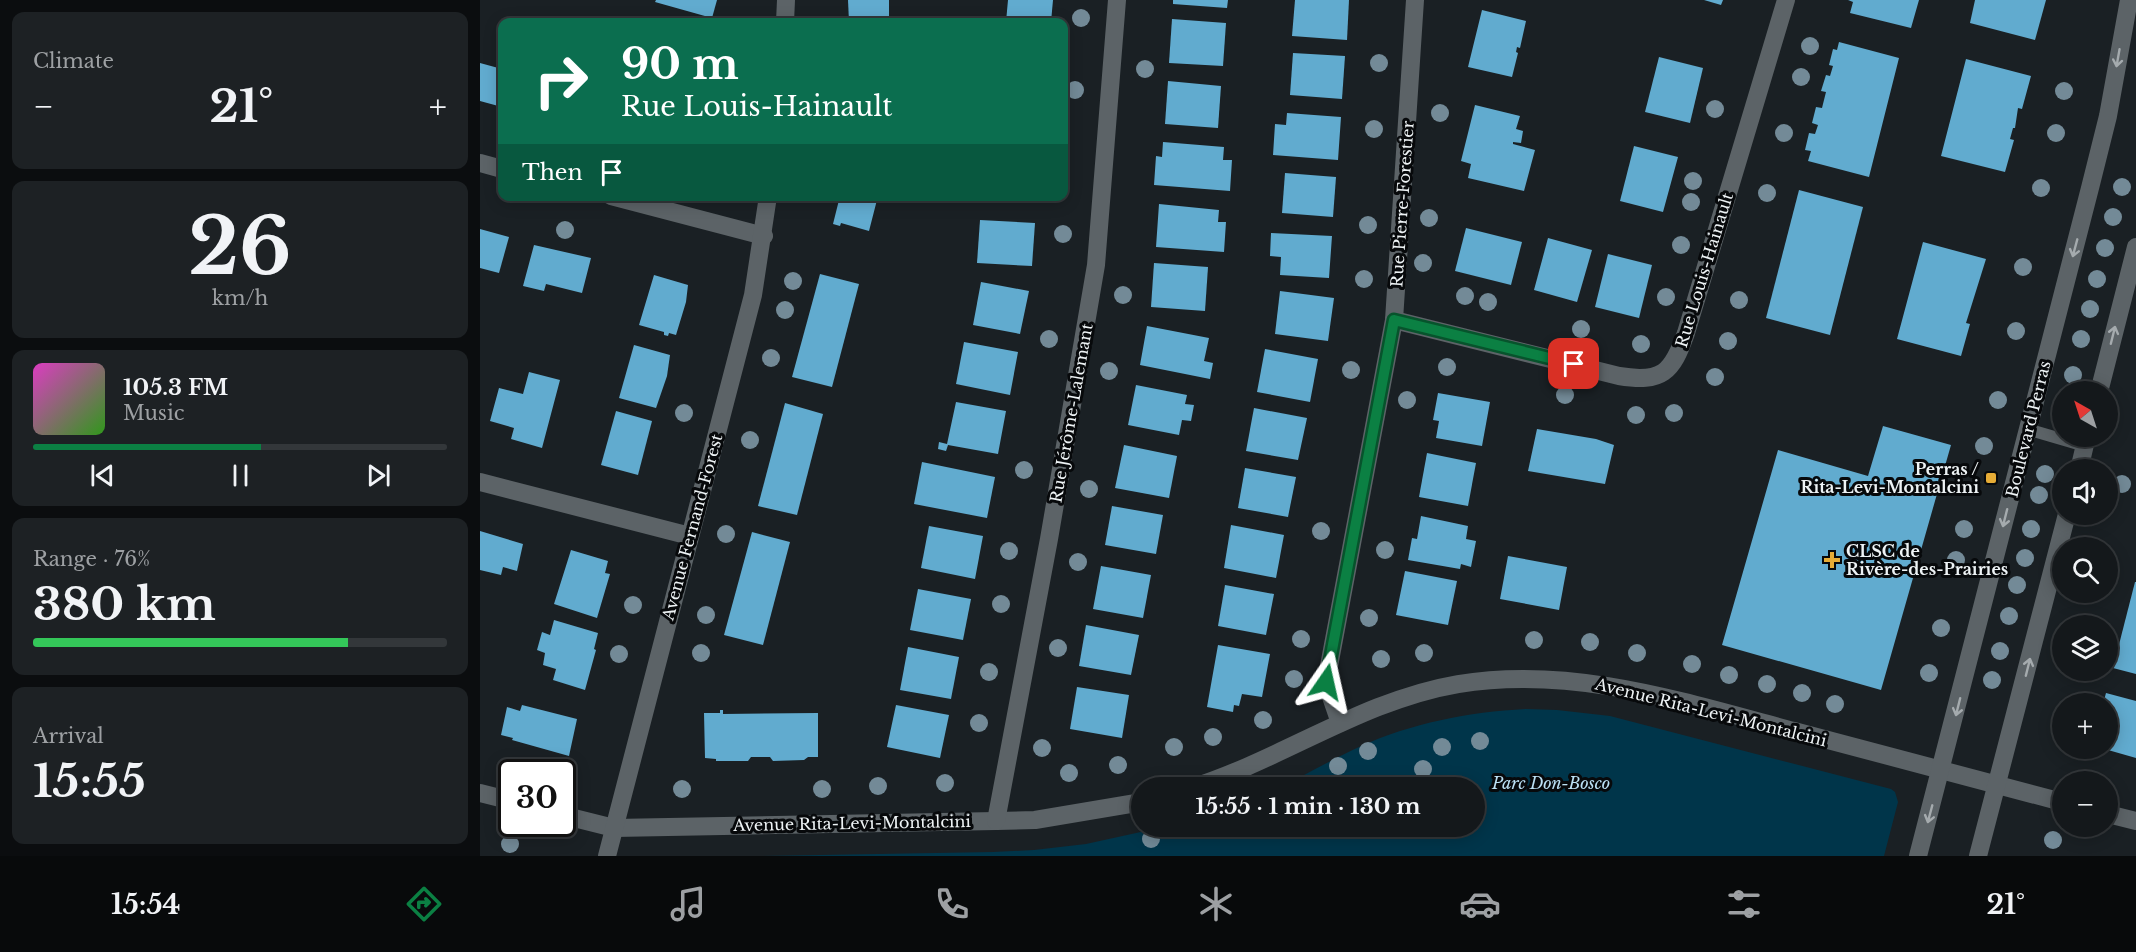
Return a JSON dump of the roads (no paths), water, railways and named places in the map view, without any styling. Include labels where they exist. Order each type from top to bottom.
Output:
[{"type":"street","points":[[785,18],[786,0]]},
{"type":"street","name":"Rue Jérôme-Lalemant","points":[[996,821],[1049,539],[1096,265],[1117,0]]},
{"type":"street","name":"Rue Pierre-Forestier","points":[[1340,723],[1326,682],[1394,320],[1415,0]]},
{"type":"street","name":"Rue Louis-Hainault","points":[[1394,320],[1619,376],[1641,380],[1665,373],[1678,354],[1686,333],[1786,0]]},
{"type":"street","name":"Boulevard Perras","points":[[1918,856],[2108,116],[2128,0]]},
{"type":"street","points":[[480,163],[498,168]]},
{"type":"street","points":[[630,201],[764,236]]},
{"type":"street","name":"Avenue Fernand-Forest","points":[[607,856],[753,295],[764,236],[768,201]]},
{"type":"street","points":[[2102,381],[2136,247]]},
{"type":"street","points":[[480,482],[690,536]]},
{"type":"street","points":[[1978,856],[2064,525]]},
{"type":"street","name":"Avenue Rita-Levi-Montalcini","points":[[1220,777],[1340,723],[1421,692],[1458,684],[1506,679],[1558,679],[1588,682],[1674,699],[2052,799]]},
{"type":"street","points":[[480,793],[498,798]]},
{"type":"street","name":"Avenue Rita-Levi-Montalcini","points":[[576,818],[614,828],[1035,820],[1131,804]]},
{"type":"street","points":[[2118,817],[2136,822]]},
{"type":"lane","points":[[2027,429],[2052,434]]},
{"type":"place","name":"Perras / Rita-Levi-Montalcini","points":[[1991,478]]},
{"type":"place","name":"CLSC de Rivère-des-Prairies","points":[[1832,560]]},
{"type":"park label","name":"Parc Don-Bosco","points":[[1551,783]]}]
